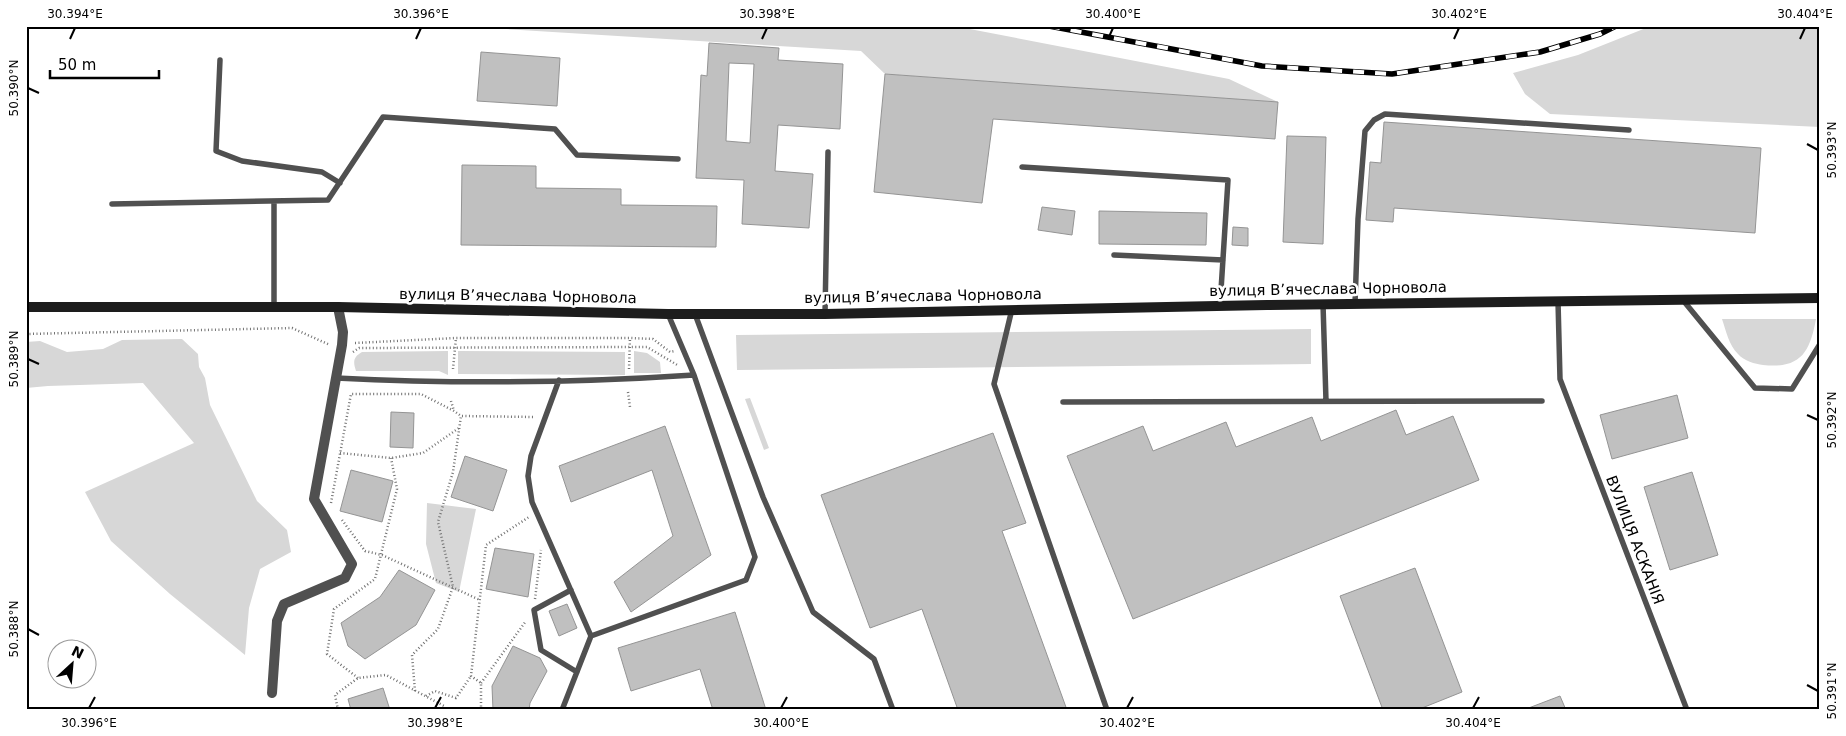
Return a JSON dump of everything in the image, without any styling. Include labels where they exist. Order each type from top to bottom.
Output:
[{"type":"main road","name":"вулиця Вʼячеслава Чорновола","points":[[26,308],[338,307],[668,314],[825,314],[1012,309],[1820,298]]},
{"type":"street","points":[[272,693],[277,621],[284,604],[345,578],[352,564],[314,499],[343,332],[338,307]]},
{"type":"lane","points":[[220,60],[216,151],[242,161],[322,172],[340,183]]},
{"type":"lane","points":[[1354,304],[1365,131],[1374,120],[1385,114],[1629,130]]},
{"type":"lane","points":[[112,204],[328,200],[384,117],[555,129],[577,155],[678,159]]},
{"type":"lane","points":[[825,314],[828,152]]},
{"type":"lane","points":[[1022,168],[1228,180],[1220,306]]},
{"type":"lane","points":[[274,200],[274,307]]},
{"type":"lane","points":[[1114,255],[1223,260]]},
{"type":"lane","points":[[1682,299],[1755,388],[1792,389],[1820,344]]},
{"type":"lane","name":"ВУЛИЦЯ АСКАНІЯ","points":[[1558,301],[1560,379],[1686,710]]},
{"type":"lane","points":[[1323,304],[1326,401]]},
{"type":"lane","points":[[1012,309],[994,384],[1108,710]]},
{"type":"lane","points":[[591,636],[746,580],[755,557],[694,375],[668,314]]},
{"type":"lane","points":[[694,314],[763,497],[814,612],[874,659],[893,710]]},
{"type":"lane","points":[[336,378],[452,382],[628,379],[694,375]]},
{"type":"lane","points":[[559,380],[531,456],[528,476],[532,502],[591,636],[562,710]]},
{"type":"lane","points":[[1064,402],[1542,401]]},
{"type":"lane","points":[[571,590],[534,610],[541,650],[577,672]]},
{"type":"path","points":[[26,334],[292,328],[331,344]]},
{"type":"path","points":[[351,343],[456,338],[630,338],[653,339],[670,352],[684,351]]},
{"type":"path","points":[[453,369],[456,338]]},
{"type":"path","points":[[628,376],[630,338]]},
{"type":"path","points":[[352,355],[359,348],[647,347],[694,375]]},
{"type":"path","points":[[628,392],[630,407]]},
{"type":"path","points":[[331,505],[351,394],[421,394],[461,416],[545,417]]},
{"type":"path","points":[[451,401],[454,411]]},
{"type":"path","points":[[415,691],[412,655],[438,629],[453,588],[438,522],[453,472],[461,416]]},
{"type":"path","points":[[340,453],[392,458],[423,453],[459,428]]},
{"type":"path","points":[[358,678],[327,654],[334,609],[375,579],[397,489],[392,458]]},
{"type":"path","points":[[425,696],[435,692],[456,698],[471,676],[486,546],[536,512]]},
{"type":"path","points":[[336,513],[365,551],[382,555],[480,600]]},
{"type":"path","points":[[481,710],[481,683],[534,610],[544,530]]},
{"type":"path","points":[[338,710],[335,695],[358,678],[386,675],[447,710]]},
{"type":"path","points":[[471,676],[481,683]]},
{"type":"shaded area","points":[[456,26],[954,26],[1229,79],[1278,102],[885,74],[861,51]]},
{"type":"shaded area","points":[[1651,26],[1820,26],[1820,127],[1550,114],[1525,94],[1513,73],[1578,55]]},
{"type":"shaded area","points":[[1722,319],[1816,319],[1811,341],[1802,356],[1795,361],[1776,366],[1757,364],[1740,356],[1730,342]]},
{"type":"shaded area","points":[[1311,329],[1311,364],[737,370],[736,335]]},
{"type":"shaded area","points":[[182,339],[198,354],[199,367],[205,378],[210,405],[257,501],[287,530],[291,552],[260,569],[249,608],[245,655],[170,594],[111,541],[85,492],[194,443],[143,383],[26,388],[26,342],[40,341],[67,352],[103,349],[122,340]]},
{"type":"shaded area","points":[[448,351],[448,375],[439,371],[356,371],[354,365],[355,358],[362,352]]},
{"type":"shaded area","points":[[458,351],[625,352],[625,375],[458,374]]},
{"type":"shaded area","points":[[634,351],[647,353],[660,362],[661,373],[634,373]]},
{"type":"shaded area","points":[[750,398],[769,448],[764,450],[745,399]]},
{"type":"shaded area","points":[[427,503],[476,509],[459,592],[436,583],[426,544]]},
{"type":"building","points":[[709,43],[779,48],[778,60],[843,64],[840,129],[778,125],[775,171],[813,174],[809,228],[742,224],[744,180],[696,178],[701,75],[707,76]],"holes":[[[729,63],[754,64],[750,143],[726,141]]]},
{"type":"building","points":[[481,52],[560,58],[557,106],[477,101]]},
{"type":"building","points":[[885,74],[1278,102],[1275,139],[993,119],[982,203],[874,192]]},
{"type":"building","points":[[1384,122],[1761,148],[1755,233],[1394,208],[1393,222],[1366,220],[1370,162],[1381,163]]},
{"type":"building","points":[[1287,136],[1326,137],[1323,244],[1283,242]]},
{"type":"building","points":[[462,165],[536,166],[536,188],[621,189],[621,205],[717,206],[716,247],[461,245]]},
{"type":"building","points":[[1042,207],[1075,211],[1072,235],[1038,230]]},
{"type":"building","points":[[1099,211],[1207,213],[1206,245],[1099,244]]},
{"type":"building","points":[[1233,227],[1248,228],[1248,246],[1232,245]]},
{"type":"building","points":[[1677,395],[1688,438],[1612,459],[1600,415]]},
{"type":"building","points":[[1396,410],[1406,435],[1453,416],[1479,480],[1133,619],[1067,456],[1143,426],[1153,451],[1226,422],[1236,447],[1312,417],[1321,441]]},
{"type":"building","points":[[391,412],[414,413],[413,448],[390,447]]},
{"type":"building","points":[[665,426],[711,555],[631,612],[614,582],[673,536],[652,470],[571,502],[559,466]]},
{"type":"building","points":[[993,433],[1026,523],[1002,531],[1067,710],[958,710],[922,609],[870,628],[821,495]]},
{"type":"building","points":[[465,456],[507,470],[493,511],[451,497]]},
{"type":"building","points":[[351,470],[393,481],[382,522],[340,511]]},
{"type":"building","points":[[1692,472],[1718,555],[1670,570],[1644,487]]},
{"type":"building","points":[[495,548],[534,554],[528,597],[486,589]]},
{"type":"building","points":[[1415,568],[1462,692],[1417,710],[1383,710],[1340,596]]},
{"type":"building","points":[[399,570],[435,590],[416,625],[365,659],[348,646],[341,623],[380,597]]},
{"type":"building","points":[[567,604],[577,628],[559,636],[549,611]]},
{"type":"building","points":[[735,612],[766,710],[713,710],[700,669],[631,691],[618,648]]},
{"type":"building","points":[[513,646],[540,658],[547,671],[530,703],[529,710],[493,710],[492,686]]},
{"type":"building","points":[[383,688],[390,710],[351,710],[348,699]]},
{"type":"building","points":[[1560,696],[1566,710],[1526,710],[1526,709]]},
{"type":"railway","points":[[1049,26],[1262,66],[1392,74],[1540,52],[1600,34],[1616,26]]}]
